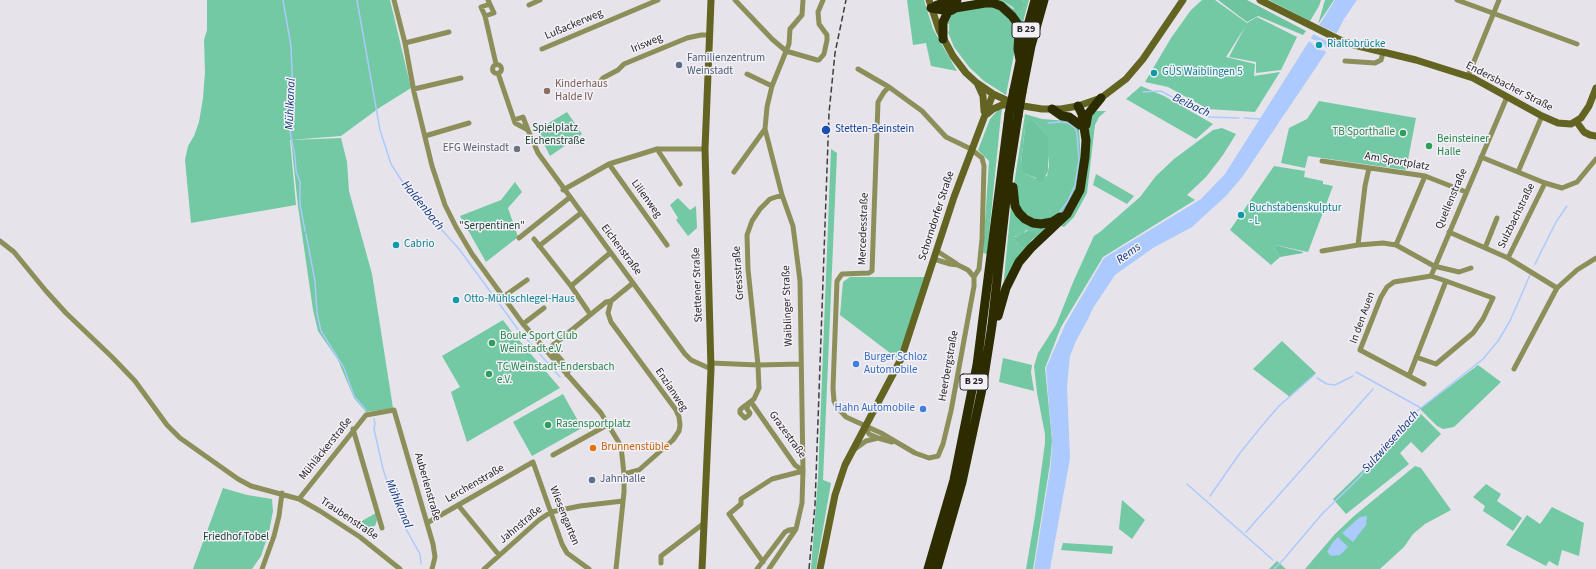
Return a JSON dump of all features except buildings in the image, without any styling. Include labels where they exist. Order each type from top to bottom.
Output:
[{"type":"highway","points":[[939,0],[954,3]]},
{"type":"highway","name":"B 29","points":[[1018,91],[1020,60],[1035,0]]},
{"type":"highway","name":"B 29","points":[[928,569],[954,480],[975,380],[1013,115],[1018,91],[1044,0]]},
{"type":"highway","points":[[943,39],[944,22],[954,3]]},
{"type":"highway","points":[[930,4],[990,3],[1005,9],[1012,16],[1018,28],[1018,49],[1020,60]]},
{"type":"highway","points":[[992,325],[998,317],[1006,288],[1019,262],[1031,248],[1063,219],[1078,196],[1086,153],[1082,129],[1088,114],[1101,98]]},
{"type":"highway","points":[[1009,173],[1013,184],[1016,210],[1021,216],[1028,221],[1037,224],[1048,224],[1055,221],[1062,215],[1070,205],[1079,184],[1083,152],[1082,114],[1078,106]]},
{"type":"highway","points":[[1052,109],[1062,116],[1069,117],[1082,129]]},
{"type":"highway","name":"B 29","points":[[937,569],[970,450],[982,389],[992,325],[1009,173],[1013,115]]},
{"type":"street","points":[[394,0],[406,43],[414,89],[432,166],[451,216],[472,254],[523,324],[567,375],[593,402],[609,424],[621,446],[624,474],[624,501],[616,569]]},
{"type":"street","points":[[529,5],[540,0]]},
{"type":"street","name":"Lußackerweg","points":[[542,49],[658,0]]},
{"type":"street","name":"Stettener Straße","points":[[702,569],[711,366],[705,149],[711,0]]},
{"type":"street","points":[[735,0],[772,39],[786,51],[819,60],[824,54],[827,40],[827,35],[819,24],[818,12],[823,0]]},
{"type":"street","name":"Waiblinger Straße","points":[[769,569],[796,530],[802,503],[803,471],[800,281],[793,226],[782,195],[765,130],[772,86],[789,44],[790,29],[802,15],[803,0]]},
{"type":"street","points":[[984,117],[993,109],[1002,105],[1052,109],[1078,106],[1101,98],[1117,87],[1132,73],[1183,0]]},
{"type":"street","name":"Endersbacher Straße","points":[[1260,0],[1309,26],[1338,39],[1468,76],[1542,116],[1564,124],[1571,124],[1576,121]]},
{"type":"street","points":[[1456,0],[1577,44]]},
{"type":"street","points":[[1468,76],[1499,0]]},
{"type":"street","points":[[485,16],[494,13],[489,2],[481,7],[485,16],[496,64],[492,70],[498,73],[515,123],[528,130]]},
{"type":"street","points":[[930,4],[943,39],[957,62],[966,73],[977,84],[993,94],[1017,105]]},
{"type":"street","points":[[406,43],[449,32]]},
{"type":"street","name":"Irisweg","points":[[599,83],[603,78],[618,70],[624,64],[686,38],[709,35]]},
{"type":"street","points":[[1345,61],[1374,63],[1381,60],[1383,53]]},
{"type":"street","points":[[858,69],[889,87],[922,111],[946,137],[971,149],[982,158],[984,166],[982,239],[978,269],[974,277],[968,270],[937,251]]},
{"type":"street","points":[[746,74],[772,86]]},
{"type":"street","points":[[414,89],[461,78]]},
{"type":"street","points":[[977,84],[985,103],[984,117]]},
{"type":"street","name":"Mercedesstraße","points":[[865,426],[846,417],[834,401],[833,388],[837,281],[842,274],[869,273],[873,268],[878,102],[889,87]]},
{"type":"street","points":[[1596,88],[1586,111],[1576,121],[1584,132],[1596,136]]},
{"type":"street","name":"Schorndorfer Straße","points":[[820,569],[835,495],[845,465],[890,382],[900,359],[954,197],[993,94]]},
{"type":"street","name":"Quellenstraße","points":[[1434,266],[1507,97]]},
{"type":"street","points":[[1518,172],[1542,116]]},
{"type":"street","name":"Eichenstraße","points":[[514,120],[523,117],[538,153],[569,198],[685,354],[692,360],[711,366]]},
{"type":"street","points":[[425,136],[469,123]]},
{"type":"street","points":[[734,172],[765,130]]},
{"type":"street","points":[[657,149],[680,184]]},
{"type":"street","points":[[564,190],[609,164],[657,149],[705,149]]},
{"type":"street","points":[[1481,157],[1553,186],[1565,188],[1577,182],[1596,160]]},
{"type":"street","name":"Am Sportplatz","points":[[1322,160],[1425,176],[1466,192]]},
{"type":"street","name":"Lilienweg","points":[[609,164],[667,245]]},
{"type":"street","points":[[1358,245],[1365,186],[1369,168]]},
{"type":"street","points":[[1396,245],[1425,176]]},
{"type":"street","name":"Sulzbachstraße","points":[[1508,258],[1545,183]]},
{"type":"street","name":"Gressstraße","points":[[758,365],[748,269],[747,234],[752,221],[760,209],[770,200],[782,195]]},
{"type":"street","points":[[519,238],[569,198]]},
{"type":"street","points":[[539,246],[581,213]]},
{"type":"street","points":[[1485,248],[1497,218]]},
{"type":"street","points":[[1449,232],[1508,258],[1558,288]]},
{"type":"street","points":[[534,239],[571,286],[588,311]]},
{"type":"street","name":"Traubenstraße","points":[[0,241],[14,252],[66,313],[135,381],[167,425],[180,438],[238,479],[251,486],[282,493],[298,499],[360,537],[400,569]]},
{"type":"street","points":[[1322,252],[1358,245],[1383,243],[1396,245],[1434,266],[1459,272],[1471,268]]},
{"type":"street","points":[[571,286],[610,253]]},
{"type":"street","points":[[1514,369],[1558,288],[1577,270],[1596,258]]},
{"type":"street","points":[[934,259],[958,265]]},
{"type":"street","points":[[1431,276],[1434,266]]},
{"type":"street","name":"In den Auen","points":[[1409,376],[1360,350],[1380,297],[1386,287],[1394,282],[1431,276],[1493,298],[1483,319],[1473,333],[1436,364],[1416,357]]},
{"type":"street","name":"Heerbergstraße","points":[[865,426],[881,433],[919,455],[929,458],[938,456],[941,451],[951,411],[974,286],[974,277]]},
{"type":"street","points":[[504,297],[527,280]]},
{"type":"street","points":[[1424,384],[1409,376],[1446,281]]},
{"type":"street","points":[[567,375],[569,369],[551,348],[552,346],[606,302],[611,301],[633,283]]},
{"type":"street","name":"Enzianweg","points":[[611,301],[608,313],[611,322],[680,417],[679,431],[673,440],[639,470],[624,474]]},
{"type":"street","points":[[523,324],[544,308]]},
{"type":"street","points":[[711,366],[801,364]]},
{"type":"street","name":"Grazestraße","points":[[757,410],[743,417],[740,410],[757,394],[759,388],[758,365]]},
{"type":"street","name":"Grazestraße","points":[[749,403],[757,410],[795,465],[803,471]]},
{"type":"street","name":"Grazestraße","points":[[749,403],[749,415]]},
{"type":"street","name":"Mühläckerstraße","points":[[298,499],[353,429],[366,415],[394,410]]},
{"type":"street","name":"Auberlenstraße","points":[[394,410],[427,523],[435,557],[432,569]]},
{"type":"street","points":[[553,456],[609,424]]},
{"type":"street","name":"Heerbergstraße","points":[[865,426],[869,434],[896,443]]},
{"type":"street","points":[[353,429],[382,528]]},
{"type":"street","points":[[853,450],[866,440],[878,438]]},
{"type":"street","name":"Lerchenstraße","points":[[427,523],[533,462]]},
{"type":"street","name":"Wiesengarten","points":[[533,462],[562,544],[567,553],[589,569]]},
{"type":"street","points":[[763,562],[729,514],[741,504],[741,499],[772,479],[803,471]]},
{"type":"street","points":[[262,569],[280,516],[282,493]]},
{"type":"street","name":"Jahnstraße","points":[[484,569],[539,520],[551,512],[580,506],[624,501]]},
{"type":"street","points":[[458,505],[499,556]]},
{"type":"street","points":[[661,563],[661,556],[703,524]]},
{"type":"street","points":[[757,569],[785,532],[789,530],[796,530]]},
{"type":"green space","points":[[207,0],[390,0],[411,88],[379,108],[341,136],[290,140],[296,205],[191,223],[185,160],[188,146],[194,136],[199,122],[203,98],[205,72],[204,40],[207,30]]},
{"type":"green space","points":[[907,0],[924,0],[933,29],[957,71],[931,66],[926,43],[913,45]]},
{"type":"green space","points":[[989,0],[1002,0],[1013,9],[1024,3],[1022,0],[1029,0],[1021,29]]},
{"type":"green space","points":[[1002,0],[1022,0],[1025,5],[1020,10],[1017,10]]},
{"type":"green space","points":[[1202,0],[1215,0],[1247,23],[1257,17],[1297,37],[1281,70],[1256,73],[1256,62],[1229,57],[1245,27],[1226,57],[1255,64],[1254,76],[1280,72],[1255,112],[1208,109],[1168,87],[1145,82],[1171,38],[1191,10]]},
{"type":"green space","points":[[1218,0],[1247,0],[1306,31],[1303,35],[1258,16],[1247,22]]},
{"type":"green space","points":[[1269,0],[1321,0],[1310,21]]},
{"type":"green space","points":[[1325,0],[1334,0],[1318,24]]},
{"type":"green space","points":[[976,6],[998,7],[1013,21],[1016,44],[1006,95],[984,81],[969,67],[954,47],[948,32],[949,24],[947,24],[953,13]]},
{"type":"green space","points":[[1141,86],[1164,96],[1213,124],[1196,139],[1126,99]]},
{"type":"green space","points":[[1319,101],[1416,118],[1406,170],[1308,156],[1305,168],[1281,163],[1289,128],[1307,119]]},
{"type":"green space","points":[[1002,109],[987,254],[983,253],[989,161],[978,150],[990,119],[998,110]]},
{"type":"green space","points":[[1096,111],[1106,111],[1099,117],[1095,125],[1087,193],[1074,217],[1064,227],[1061,226],[1073,209],[1090,138],[1088,123],[1090,117]]},
{"type":"green space","name":"Spielplatz Eichenstraße","points":[[567,112],[582,134],[550,156],[537,130]]},
{"type":"green space","points":[[1025,114],[1042,119],[1068,121],[1076,125],[1079,129],[1081,160],[1076,188],[1063,212],[1056,218],[1037,222],[1019,210],[1014,184]],"holes":[[[1035,122],[1046,134],[1049,166],[1047,176],[1037,179],[1026,174],[1021,163],[1025,128]]]},
{"type":"green space","points":[[1029,121],[1035,122],[1048,136],[1048,171],[1043,181],[1039,183],[1036,178],[1026,174],[1022,169],[1021,163],[1025,128]]},
{"type":"green space","points":[[1222,128],[1236,134],[1223,155],[1206,177],[1187,195],[1195,200],[1103,257],[1061,327],[1045,368],[1052,440],[1050,464],[1033,569],[1026,569],[1045,443],[1045,434],[1037,393],[1034,366],[1038,353],[1056,325],[1094,236],[1140,197],[1156,176],[1174,159],[1213,130]]},
{"type":"green space","points":[[341,138],[347,162],[349,191],[372,274],[393,408],[366,412],[354,398],[338,360],[318,331],[313,310],[298,206],[291,140]]},
{"type":"green space","points":[[831,149],[837,153],[823,480],[831,483],[816,569],[811,569],[818,479]]},
{"type":"green space","points":[[1274,166],[1305,171],[1304,177],[1323,181],[1323,184],[1333,186],[1308,252],[1275,245],[1274,247],[1280,257],[1271,265],[1230,230]]},
{"type":"green space","points":[[1096,174],[1134,196],[1127,204],[1093,185]]},
{"type":"green space","name":"\"Serpentinen\"","points":[[515,182],[522,192],[508,208],[518,237],[486,262],[460,216],[501,200]]},
{"type":"green space","points":[[678,198],[690,210],[696,206],[697,228],[688,236],[676,220],[678,218],[670,205]]},
{"type":"green space","points":[[1011,206],[1016,213],[1052,225],[1003,288]],"holes":[[[1026,230],[1035,231],[1033,241],[1019,245],[1014,239],[1015,236],[1024,233]]]},
{"type":"green space","points":[[1028,230],[1035,231],[1035,237],[1026,246],[1020,246],[1014,237]]},
{"type":"green space","points":[[1275,245],[1303,253],[1280,257],[1274,247]]},
{"type":"green space","points":[[850,277],[925,277],[898,359],[840,315],[843,282]]},
{"type":"green space","name":"TC Weinstadt-Endersbach e.V.","points":[[503,320],[560,388],[467,442],[451,392],[460,387],[442,356]]},
{"type":"green space","points":[[1282,341],[1316,373],[1290,397],[1253,369]]},
{"type":"green space","points":[[1003,358],[1032,365],[1031,372],[1034,391],[999,382]]},
{"type":"green space","points":[[1478,365],[1501,382],[1454,427],[1443,429],[1437,426],[1420,409]]},
{"type":"green space","name":"Rasensportplatz","points":[[563,394],[582,428],[532,456],[513,422]]},
{"type":"green space","points":[[1421,414],[1441,434],[1422,453],[1411,442],[1400,453],[1409,464],[1346,514],[1333,499]]},
{"type":"green space","points":[[1415,466],[1421,468],[1451,510],[1425,524],[1413,534],[1404,547],[1380,569],[1305,569],[1335,534],[1354,516]]},
{"type":"green space","points":[[1486,484],[1501,494],[1497,501],[1522,518],[1513,531],[1483,511],[1485,506],[1473,497]]},
{"type":"green space","name":"Friedhof Tobel","points":[[223,488],[247,495],[272,499],[273,511],[269,532],[261,556],[252,569],[193,569]]},
{"type":"green space","points":[[1122,500],[1145,520],[1132,539],[1119,529]]},
{"type":"green space","points":[[1552,507],[1584,523],[1579,556],[1562,550],[1558,566],[1549,561],[1546,566],[1506,545],[1527,515],[1540,524]]},
{"type":"green space","points":[[376,513],[377,520],[375,526],[367,527],[360,522]]},
{"type":"green space","points":[[1063,543],[1113,546],[1112,554],[1061,550]]},
{"type":"green space","points":[[1277,561],[1286,569],[1269,569]]},
{"type":"water","name":"Rems","points":[[1335,0],[1357,0],[1344,19],[1329,48],[1243,176],[1226,196],[1192,227],[1153,248],[1115,275],[1093,308],[1070,356],[1067,386],[1070,458],[1050,569],[1034,569],[1051,464],[1052,440],[1046,368],[1065,325],[1104,258],[1201,199],[1225,174]]},
{"type":"water","points":[[1367,516],[1366,525],[1353,542],[1342,533],[1360,517]]},
{"type":"water","points":[[1338,537],[1348,547],[1340,555],[1331,556],[1327,552]]},
{"type":"pier","points":[[1317,24],[1338,34],[1333,44],[1311,33]]},
{"type":"pier","name":"Rialtobrücke","points":[[1309,37],[1316,40],[1316,42],[1323,46],[1325,45],[1325,47],[1330,50],[1328,53],[1323,50],[1321,51],[1321,49],[1307,40]]},
{"type":"waterway","name":"Mühlkanal","points":[[283,0],[291,46],[293,96],[289,112],[289,126],[296,171],[300,182],[300,204],[305,231]]},
{"type":"waterway","name":"Haldenbach","points":[[357,0],[380,130],[391,164],[413,198],[459,249],[517,328],[560,377]]},
{"type":"waterway","name":"Beibach","points":[[1143,92],[1161,91],[1209,117],[1239,118]]},
{"type":"waterway","name":"Beibach","points":[[1244,118],[1260,119]]},
{"type":"waterway","points":[[1048,123],[1068,123],[1075,128],[1077,134],[1079,160],[1075,185],[1068,201],[1059,213]]},
{"type":"waterway","name":"Sulzwiesenbach","points":[[1535,264],[1556,222],[1567,206]]},
{"type":"waterway","name":"Mühlkanal","points":[[306,234],[315,281],[317,313],[321,331],[344,368],[354,396],[366,410]]},
{"type":"waterway","name":"Sulzwiesenbach","points":[[1274,569],[1322,514],[1359,478],[1412,415],[1483,359],[1498,341],[1510,321],[1530,275]]},
{"type":"waterway","points":[[1356,372],[1421,408]]},
{"type":"waterway","points":[[1210,496],[1240,453],[1278,407],[1314,375]]},
{"type":"waterway","points":[[1317,378],[1327,384],[1335,385],[1353,376]]},
{"type":"waterway","points":[[1246,532],[1373,389]]},
{"type":"waterway","name":"Mühlkanal","points":[[374,419],[374,429],[383,469],[394,502],[406,529],[420,554],[421,564]]},
{"type":"waterway","points":[[1187,484],[1273,560]]},
{"type":"railway","points":[[809,569],[815,505],[829,113],[835,53],[846,0]]},
{"type":"place","name":"Rialtobrücke","points":[[1319,45]]},
{"type":"place","name":"Familienzentrum Weinstadt","points":[[679,65]]},
{"type":"place","name":"GÜS Waiblingen 5","points":[[1154,73]]},
{"type":"place","name":"Kinderhaus Halde IV","points":[[547,91]]},
{"type":"place","name":"Stetten-Beinstein","points":[[826,130]]},
{"type":"place","name":"TB Sporthalle","points":[[1403,133]]},
{"type":"place","name":"Beinsteiner Halle","points":[[1429,146]]},
{"type":"place","name":"EFG Weinstadt","points":[[517,149]]},
{"type":"place","name":"Buchstabenskulptur - L","points":[[1241,215]]},
{"type":"place","name":"Cabrio","points":[[396,245]]},
{"type":"place","name":"Otto-Mühlschlegel-Haus","points":[[456,300]]},
{"type":"place","name":"Boule Sport Club Weinstadt e.V.","points":[[492,343]]},
{"type":"place","name":"Burger Schloz Automobile","points":[[856,364]]},
{"type":"place","name":"TC Weinstadt-Endersbach e.V.","points":[[489,374]]},
{"type":"place","name":"Hahn Automobile","points":[[923,409]]},
{"type":"place","name":"Rasensportplatz","points":[[548,425]]},
{"type":"place","name":"Brunnenstüble","points":[[593,448]]},
{"type":"place","name":"Jahnhalle","points":[[592,480]]}]
